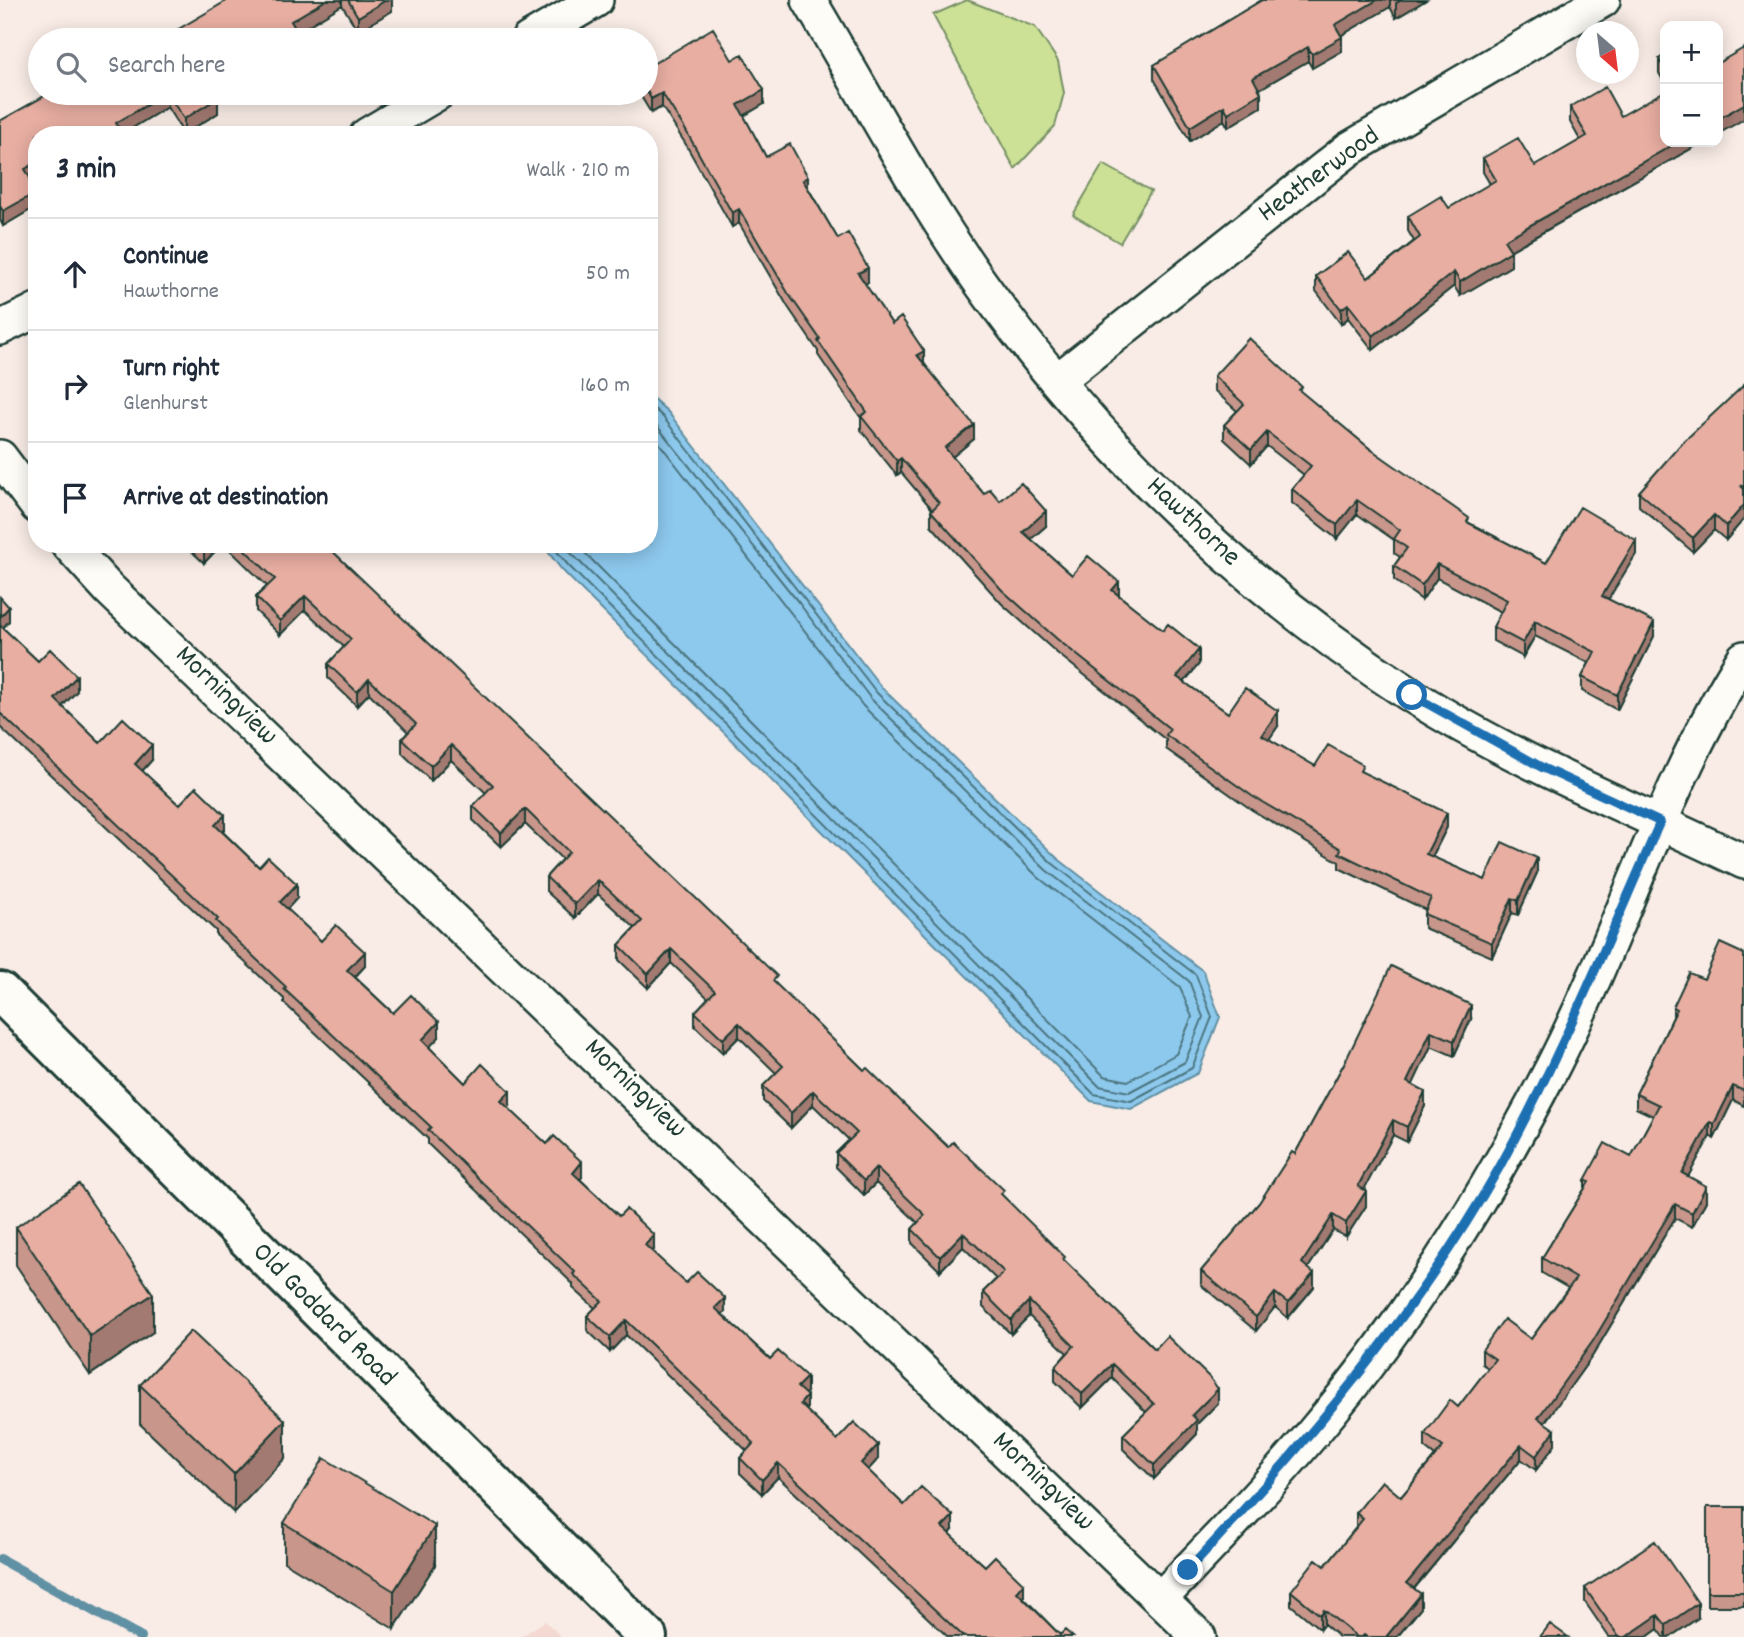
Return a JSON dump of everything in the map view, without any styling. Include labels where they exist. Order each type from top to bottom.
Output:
[{"type":"street","points":[[548,28],[596,0]]},
{"type":"street","name":"Hawthorne","points":[[808,0],[946,230],[990,295],[1057,381],[1122,457],[1193,527],[1249,577],[1328,639],[1476,734],[1744,862]]},
{"type":"street","name":"Heatherwood","points":[[1057,381],[1349,149],[1603,0]]},
{"type":"street","points":[[381,126],[417,105]]},
{"type":"street","points":[[0,328],[28,314]]},
{"type":"street","points":[[0,457],[28,494]]},
{"type":"street","name":"Morningview","points":[[76,553],[108,588],[1199,1637]]},
{"type":"street","points":[[1161,1598],[1258,1497],[1315,1431],[1386,1339],[1452,1243],[1498,1169],[1553,1066],[1590,987],[1660,822],[1726,686],[1744,658]]},
{"type":"street","name":"Old Goddard Road","points":[[0,992],[647,1637]]},
{"type":"shaded area","points":[[545,1621],[562,1637],[520,1637]]},
{"type":"green space","points":[[967,0],[1035,27],[1058,61],[1064,93],[1055,126],[1015,169],[933,15]]},
{"type":"green space","points":[[1103,164],[1151,191],[1120,243],[1073,215]]},
{"type":"water","points":[[658,403],[668,412],[882,688],[1057,858],[1203,971],[1220,1017],[1198,1073],[1131,1109],[1091,1101],[562,570],[549,553],[658,553]]},
{"type":"building","points":[[228,0],[326,0],[291,21],[295,28],[180,28]]},
{"type":"building","points":[[348,0],[386,0],[358,17]]},
{"type":"building","points":[[1262,0],[1377,0],[1335,25],[1342,37],[1312,54],[1308,47],[1253,78],[1261,93],[1228,113],[1224,106],[1190,127],[1154,65]]},
{"type":"building","points":[[713,28],[732,60],[742,54],[764,90],[738,105],[766,157],[790,144],[808,177],[803,180],[838,239],[848,233],[868,268],[858,273],[892,324],[901,317],[924,351],[917,355],[974,425],[945,448],[984,494],[990,489],[1000,501],[1021,483],[1046,511],[1023,532],[1072,575],[1088,556],[1119,582],[1112,590],[1163,630],[1168,624],[1199,649],[1177,677],[1228,713],[1245,688],[1278,711],[1262,735],[1315,766],[1328,745],[1363,765],[1360,771],[1447,813],[1426,854],[1485,880],[1502,842],[1537,858],[1518,901],[1512,898],[1492,943],[1424,914],[1431,898],[1339,853],[1341,849],[1252,796],[1166,735],[1170,729],[1057,639],[1002,590],[931,511],[939,503],[901,458],[897,461],[861,416],[867,412],[818,341],[820,339],[788,293],[739,209],[732,213],[685,129],[662,93],[658,95],[658,61]]},
{"type":"building","points":[[1744,48],[1744,104],[1723,116],[1723,84],[1723,60]]},
{"type":"building","points":[[1605,87],[1621,116],[1660,94],[1660,147],[1669,147],[1504,240],[1511,251],[1460,282],[1454,272],[1373,336],[1348,304],[1341,309],[1316,276],[1348,252],[1368,278],[1420,237],[1408,216],[1441,196],[1449,208],[1496,180],[1483,158],[1518,138],[1535,166],[1587,136],[1570,107]]},
{"type":"building","points":[[29,105],[147,105],[116,123],[118,126],[28,126],[28,167],[25,169],[28,174],[28,197],[3,211],[0,206],[0,121]]},
{"type":"building","points":[[175,105],[207,105],[184,119]]},
{"type":"building","points":[[1249,338],[1302,387],[1299,390],[1369,448],[1469,518],[1467,522],[1546,563],[1580,507],[1636,540],[1602,596],[1654,622],[1617,695],[1582,677],[1595,652],[1535,621],[1523,643],[1493,627],[1507,600],[1437,564],[1422,585],[1394,566],[1407,548],[1394,539],[1400,530],[1357,500],[1337,525],[1292,489],[1311,466],[1267,432],[1251,450],[1224,425],[1244,404],[1214,376]]},
{"type":"building","points":[[1744,385],[1744,484],[1741,486],[1744,489],[1744,505],[1726,526],[1714,515],[1693,538],[1639,492],[1681,444]]},
{"type":"building","points":[[248,553],[334,553],[777,976],[773,981],[864,1070],[867,1068],[948,1147],[953,1142],[1004,1190],[1001,1194],[1155,1349],[1167,1336],[1210,1378],[1218,1389],[1192,1415],[1197,1420],[1154,1465],[1123,1435],[1154,1404],[1112,1364],[1082,1394],[1055,1367],[1074,1346],[1029,1301],[1011,1320],[983,1292],[1004,1272],[963,1233],[940,1257],[912,1229],[925,1215],[876,1168],[864,1181],[836,1153],[857,1133],[813,1091],[791,1113],[763,1086],[783,1066],[739,1023],[723,1039],[695,1012],[715,991],[671,949],[648,974],[619,945],[642,921],[598,880],[575,904],[546,877],[569,852],[525,809],[501,833],[473,806],[493,785],[451,745],[431,766],[402,739],[416,724],[369,679],[357,692],[328,664],[351,639],[305,596],[280,621],[256,597],[275,579]]},
{"type":"building","points":[[0,597],[9,607],[0,617]]},
{"type":"building","points":[[0,625],[38,661],[50,649],[77,676],[55,699],[100,743],[123,718],[152,745],[135,764],[179,805],[196,787],[225,815],[215,825],[259,867],[268,857],[297,884],[280,902],[321,941],[336,925],[365,952],[347,970],[393,1013],[411,995],[439,1022],[422,1040],[465,1083],[482,1064],[510,1091],[501,1101],[547,1144],[554,1136],[582,1162],[573,1173],[619,1216],[626,1209],[654,1235],[645,1245],[686,1283],[697,1272],[725,1298],[715,1308],[770,1359],[778,1351],[807,1377],[797,1387],[807,1396],[800,1404],[837,1440],[854,1422],[878,1445],[861,1463],[904,1505],[921,1487],[953,1516],[942,1527],[985,1566],[995,1556],[1024,1584],[1017,1592],[1060,1635],[1065,1630],[1073,1637],[964,1637],[778,1463],[762,1480],[740,1458],[754,1443],[626,1320],[610,1337],[587,1316],[602,1301],[573,1274],[575,1272],[428,1130],[431,1127],[284,989],[286,987],[216,921],[218,919],[0,713]]},
{"type":"building","points":[[1720,943],[1744,954],[1744,1091],[1733,1086],[1714,1124],[1710,1122],[1682,1173],[1706,1186],[1692,1213],[1675,1204],[1593,1341],[1538,1418],[1555,1430],[1536,1456],[1521,1445],[1407,1583],[1421,1594],[1386,1637],[1357,1637],[1324,1610],[1320,1615],[1291,1591],[1316,1559],[1325,1566],[1363,1519],[1356,1513],[1382,1481],[1401,1497],[1443,1447],[1425,1434],[1450,1400],[1458,1407],[1495,1359],[1482,1350],[1504,1319],[1531,1339],[1576,1278],[1542,1258],[1589,1182],[1585,1180],[1605,1143],[1631,1157],[1659,1105],[1636,1094],[1677,1009],[1673,1007],[1689,973],[1704,979]]},
{"type":"building","points":[[1391,966],[1471,1005],[1454,1041],[1431,1031],[1407,1082],[1425,1092],[1407,1127],[1393,1120],[1358,1186],[1366,1191],[1346,1223],[1333,1215],[1302,1263],[1314,1273],[1288,1303],[1275,1293],[1256,1317],[1201,1271],[1259,1203],[1292,1152],[1295,1154],[1347,1058]]},
{"type":"building","points":[[79,1184],[153,1294],[90,1336],[16,1227]]},
{"type":"building","points":[[191,1331],[285,1420],[234,1474],[140,1385]]},
{"type":"building","points":[[324,1458],[435,1526],[394,1591],[284,1523]]},
{"type":"building","points":[[1707,1507],[1744,1507],[1744,1592],[1707,1592]]},
{"type":"building","points":[[1655,1541],[1698,1603],[1666,1625],[1658,1615],[1626,1637],[1619,1637],[1585,1588]]},
{"type":"building","points":[[1550,1624],[1568,1637],[1540,1637]]},
{"type":"waterway","points":[[0,1559],[141,1637]]},
{"type":"route","points":[[1188,1570],[1258,1497],[1315,1431],[1386,1339],[1452,1243],[1498,1169],[1553,1066],[1590,987],[1660,822],[1476,734],[1412,695]]}]
